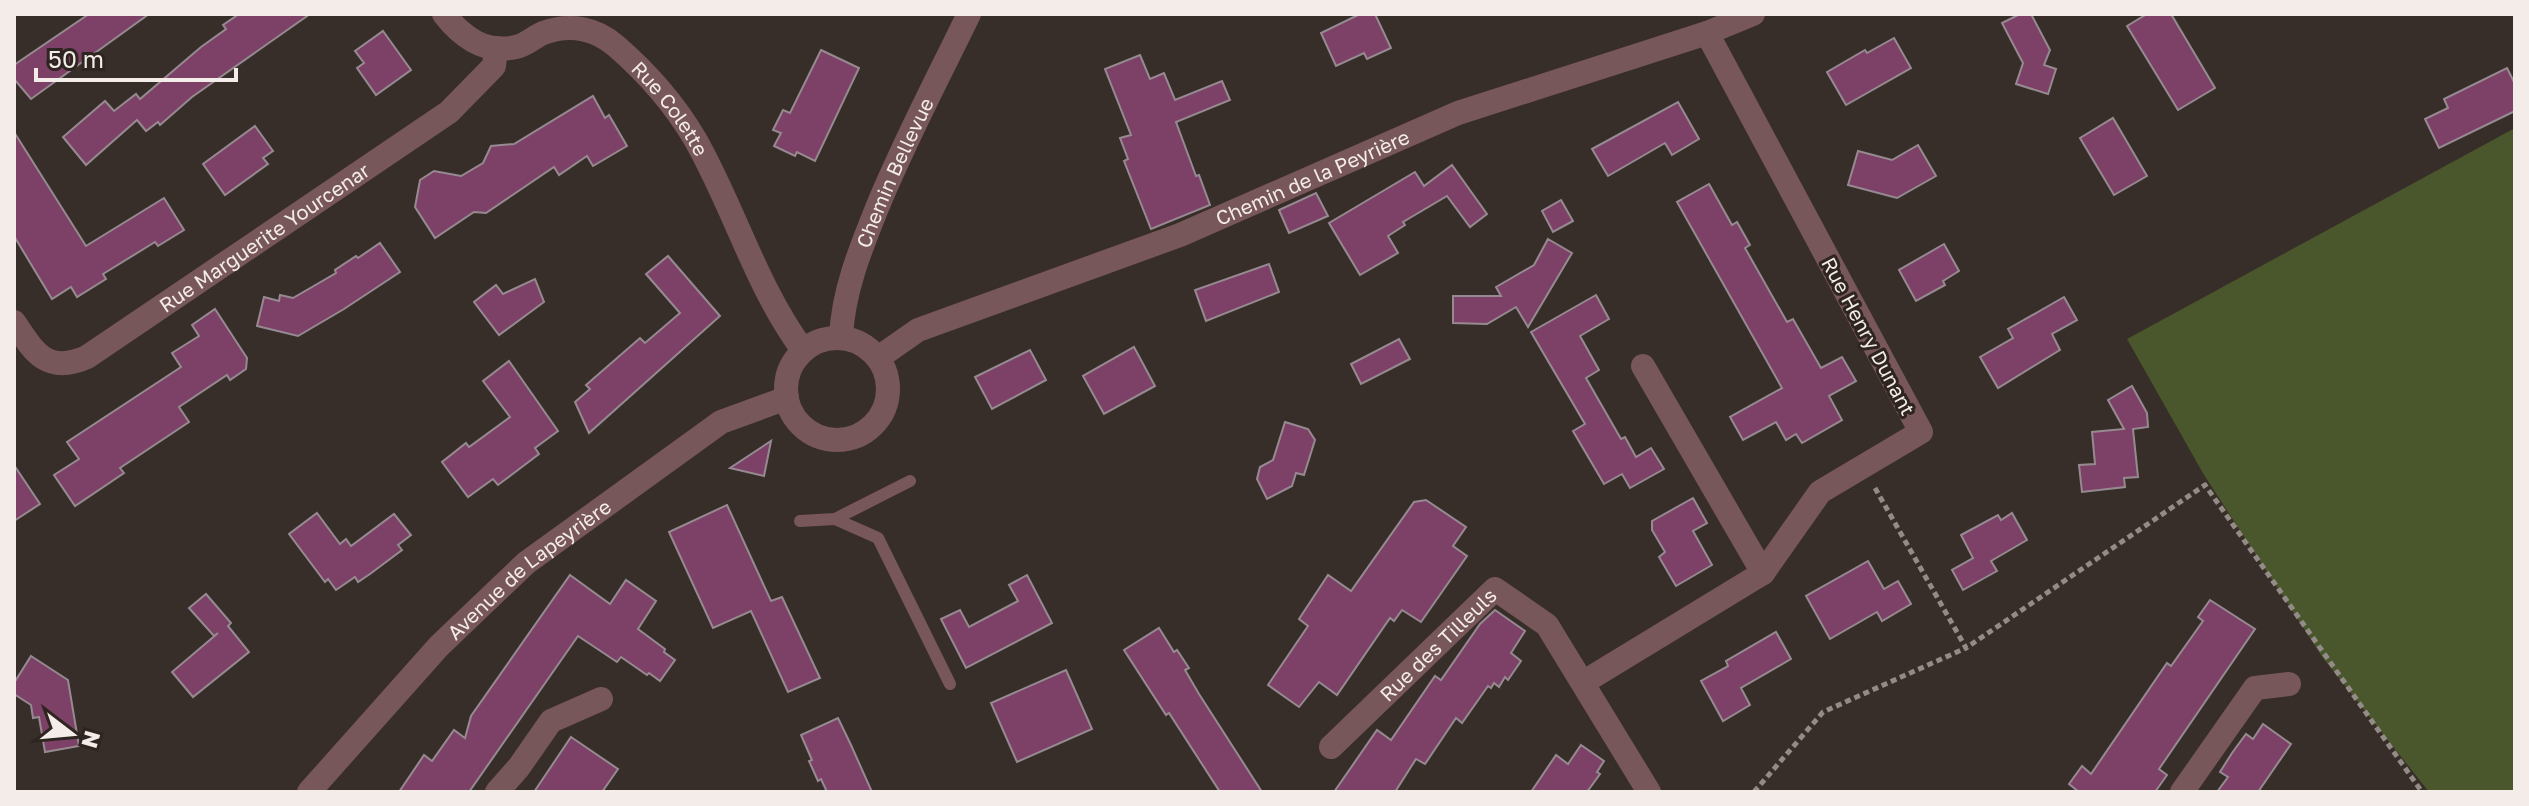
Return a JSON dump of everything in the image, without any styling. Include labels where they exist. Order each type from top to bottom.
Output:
[{"type":"street","points":[[444,14],[457,32],[474,43],[496,48]]},
{"type":"street","name":"Chemin Bellevue","points":[[841,337],[846,294],[870,226],[894,167],[969,14]]},
{"type":"street","name":"Chemin de la Peyrière","points":[[878,358],[918,330],[1180,235],[1458,113],[1707,33],[1753,14]]},
{"type":"street","name":"Rue Colette","points":[[496,48],[517,47],[543,33],[567,27],[590,29],[614,45],[677,111],[695,140],[774,302],[803,350]]},
{"type":"street","name":"Rue Henry Dunant","points":[[1584,682],[1763,573],[1820,492],[1921,432],[1707,33]]},
{"type":"street","name":"Rue Marguerite Yourcenar","points":[[14,322],[34,353],[52,363],[72,364],[87,357],[449,112],[494,66],[496,48]]},
{"type":"street","points":[[841,337],[862,344],[878,358],[886,372],[886,403],[880,417],[856,436],[841,440],[825,439],[812,434],[791,412],[787,398],[788,372],[803,350],[827,338],[841,337]]},
{"type":"street","points":[[1643,366],[1763,573]]},
{"type":"street","name":"Avenue de Lapeyrière","points":[[309,792],[439,646],[526,563],[721,422],[787,398]]},
{"type":"street","name":"Rue des Tilleuls","points":[[1331,747],[1495,589],[1547,625],[1584,682],[1639,787]]},
{"type":"street","points":[[2182,792],[2255,688],[2289,684]]},
{"type":"street","points":[[497,792],[551,721],[601,699]]},
{"type":"lane","points":[[800,521],[835,519],[910,481]]},
{"type":"lane","points":[[835,519],[878,538],[950,684]]},
{"type":"path","points":[[1862,466],[1966,648]]},
{"type":"path","points":[[1754,792],[1823,712],[1966,648],[2205,485],[2422,792]]},
{"type":"green space","points":[[2515,128],[2515,792],[2429,792],[2323,658],[2204,475],[2127,339]]},
{"type":"building","points":[[89,14],[149,14],[31,99],[14,79],[14,65]]},
{"type":"building","points":[[239,14],[310,14],[192,97],[160,125],[158,122],[146,131],[137,120],[86,165],[63,137],[105,101],[114,111],[136,94],[140,99],[226,29],[223,25]]},
{"type":"building","points":[[1360,14],[1375,14],[1391,48],[1367,59],[1364,53],[1336,66],[1321,33]]},
{"type":"building","points":[[2020,14],[2031,14],[2050,50],[2044,65],[2056,69],[2048,94],[2016,84],[2023,63],[2002,23]]},
{"type":"building","points":[[2147,14],[2171,14],[2215,88],[2178,110],[2127,26]]},
{"type":"building","points":[[383,31],[411,70],[376,95],[357,68],[364,63],[355,51]]},
{"type":"building","points":[[1894,38],[1911,68],[1846,105],[1827,72],[1865,50],[1867,53]]},
{"type":"building","points":[[821,50],[859,68],[815,161],[774,146],[781,133],[773,130],[783,110],[790,113]]},
{"type":"building","points":[[1140,55],[1150,79],[1164,73],[1175,100],[1222,81],[1230,100],[1176,122],[1210,205],[1151,229],[1124,161],[1128,159],[1120,138],[1131,135],[1105,69]]},
{"type":"building","points":[[2507,68],[2515,84],[2515,111],[2439,148],[2425,119],[2448,108],[2444,99]]},
{"type":"building","points":[[593,96],[605,118],[609,115],[627,146],[593,166],[587,156],[559,175],[554,167],[486,213],[474,212],[435,238],[415,207],[420,180],[434,171],[461,176],[483,163],[491,146],[514,144]]},
{"type":"building","points":[[1678,102],[1699,139],[1672,155],[1665,143],[1608,176],[1592,149]]},
{"type":"building","points":[[2113,118],[2147,176],[2114,195],[2080,138]]},
{"type":"building","points":[[255,126],[273,151],[263,158],[268,164],[225,195],[203,164]]},
{"type":"building","points":[[14,132],[86,246],[164,198],[184,230],[158,246],[155,242],[103,274],[106,279],[77,297],[71,287],[52,299],[14,236]]},
{"type":"building","points":[[1918,145],[1936,176],[1897,198],[1848,185],[1858,151],[1892,160]]},
{"type":"building","points":[[1452,165],[1487,214],[1470,227],[1447,196],[1403,222],[1405,225],[1388,236],[1398,253],[1360,275],[1329,223],[1415,172],[1424,186]]},
{"type":"building","points":[[1709,184],[1732,225],[1737,222],[1750,245],[1745,248],[1787,322],[1793,319],[1821,368],[1842,357],[1856,381],[1829,396],[1842,420],[1802,443],[1796,434],[1786,440],[1776,422],[1743,440],[1730,417],[1782,388],[1677,202]]},
{"type":"building","points":[[1316,193],[1328,216],[1289,233],[1279,210]]},
{"type":"building","points":[[1561,200],[1573,221],[1553,232],[1542,211]]},
{"type":"building","points":[[1548,239],[1572,253],[1528,327],[1516,307],[1487,324],[1453,323],[1453,296],[1501,296],[1496,287],[1534,265]]},
{"type":"building","points":[[380,243],[400,272],[298,336],[257,326],[264,297],[279,301],[280,295],[293,298]]},
{"type":"building","points":[[1944,244],[1959,271],[1943,281],[1945,285],[1916,301],[1899,270]]},
{"type":"building","points":[[668,256],[720,316],[589,433],[575,402],[590,389],[586,385],[640,338],[645,343],[680,313],[646,274]]},
{"type":"building","points":[[1269,264],[1279,292],[1206,321],[1195,290]]},
{"type":"building","points":[[535,279],[544,302],[499,335],[474,302],[496,285],[503,294]]},
{"type":"building","points":[[1596,295],[1609,319],[1580,336],[1599,370],[1586,378],[1621,439],[1625,437],[1636,457],[1651,448],[1664,469],[1630,488],[1622,474],[1604,484],[1573,431],[1585,424],[1531,332]]},
{"type":"building","points":[[2064,297],[2077,320],[2052,334],[2060,350],[1998,388],[1980,357],[2013,338],[2008,329]]},
{"type":"building","points":[[215,309],[247,358],[246,369],[230,380],[227,375],[179,407],[189,422],[120,468],[124,473],[75,506],[54,475],[79,459],[67,442],[181,367],[172,353],[199,336],[192,325]]},
{"type":"building","points":[[1399,339],[1410,359],[1361,384],[1351,364]]},
{"type":"building","points":[[1134,347],[1155,386],[1104,414],[1083,376]]},
{"type":"building","points":[[1030,350],[1046,380],[992,409],[975,377]]},
{"type":"building","points":[[509,361],[558,431],[535,448],[539,454],[498,485],[493,479],[468,497],[442,462],[466,443],[469,447],[510,417],[483,381]]},
{"type":"building","points":[[2132,386],[2147,413],[2148,427],[2133,429],[2138,477],[2124,478],[2125,487],[2082,492],[2079,465],[2095,464],[2092,432],[2124,429],[2108,400]]},
{"type":"building","points":[[1285,422],[1308,429],[1315,440],[1304,475],[1296,473],[1292,486],[1267,499],[1257,479],[1260,467],[1273,460]]},
{"type":"building","points":[[771,441],[764,476],[730,468]]},
{"type":"building","points":[[14,465],[40,504],[14,521]]},
{"type":"building","points":[[1693,498],[1707,523],[1693,531],[1712,565],[1676,586],[1659,557],[1665,552],[1652,530],[1652,521]]},
{"type":"building","points":[[1426,500],[1466,527],[1453,546],[1467,556],[1421,622],[1402,610],[1394,621],[1390,618],[1337,695],[1319,682],[1299,707],[1268,685],[1308,626],[1299,619],[1328,575],[1351,591],[1414,502]]},
{"type":"building","points":[[727,505],[771,601],[782,597],[820,678],[788,692],[751,611],[713,628],[669,532]]},
{"type":"building","points":[[317,513],[340,544],[346,539],[351,546],[394,514],[411,535],[398,545],[402,550],[370,574],[358,582],[355,577],[336,590],[328,579],[325,582],[289,534]]},
{"type":"building","points":[[2012,513],[2027,540],[1991,561],[1997,571],[1963,590],[1952,570],[1973,558],[1961,535],[1998,515],[2001,520]]},
{"type":"building","points":[[1868,561],[1884,589],[1898,581],[1911,604],[1882,621],[1877,612],[1830,639],[1806,596]]},
{"type":"building","points":[[570,575],[610,604],[626,580],[656,601],[638,629],[675,660],[660,681],[621,657],[617,662],[578,636],[469,792],[399,792],[424,755],[432,761],[454,730],[465,738],[471,716]]},
{"type":"building","points":[[1027,575],[1052,623],[966,668],[941,619],[960,610],[969,627],[1018,601],[1009,585]]},
{"type":"building","points":[[206,594],[231,623],[228,626],[249,652],[193,697],[172,672],[218,633],[214,636],[189,608]]},
{"type":"building","points":[[2210,600],[2255,629],[2159,769],[2167,775],[2155,792],[2079,792],[2069,784],[2082,766],[2091,774],[2167,663],[2171,666],[2203,621],[2198,617]]},
{"type":"building","points":[[1495,610],[1525,631],[1511,653],[1521,661],[1508,680],[1505,677],[1499,687],[1494,683],[1491,688],[1488,686],[1462,723],[1456,718],[1425,764],[1416,759],[1395,792],[1334,792],[1377,730],[1391,740],[1435,676],[1441,680],[1480,624]]},
{"type":"building","points":[[1159,628],[1189,668],[1185,670],[1199,694],[1262,792],[1220,792],[1124,650]]},
{"type":"building","points":[[1776,632],[1791,659],[1741,688],[1750,705],[1723,721],[1701,681],[1728,666],[1726,661]]},
{"type":"building","points":[[31,656],[68,680],[79,746],[45,752],[39,717],[33,718],[31,705],[14,694],[14,683]]},
{"type":"building","points":[[1066,670],[1092,729],[1017,762],[991,703]]},
{"type":"building","points":[[838,718],[872,792],[827,792],[821,779],[818,781],[801,735]]},
{"type":"building","points":[[2263,724],[2291,744],[2258,792],[2217,792],[2228,777],[2220,772],[2232,753],[2246,734],[2253,739]]},
{"type":"building","points":[[571,737],[618,769],[602,792],[534,792]]},
{"type":"building","points":[[1581,745],[1604,761],[1597,772],[1600,774],[1587,792],[1531,792],[1556,755],[1568,764]]}]
